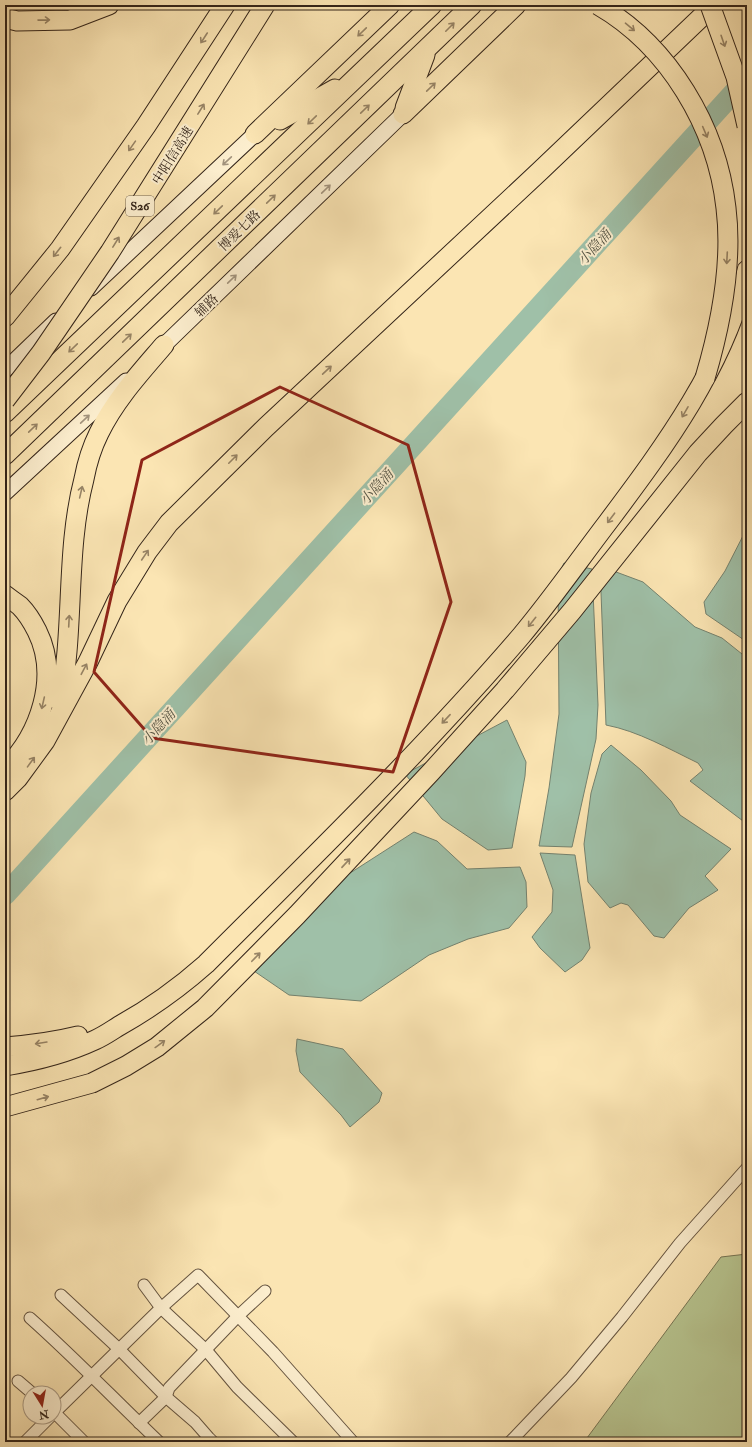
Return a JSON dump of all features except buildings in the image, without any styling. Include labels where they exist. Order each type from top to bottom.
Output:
[{"type":"highway","points":[[5,18],[18,21],[70,20],[109,5]]},
{"type":"highway","points":[[5,317],[64,243],[146,126],[225,5]]},
{"type":"highway","name":"中阳信高速","points":[[5,400],[41,353],[110,252],[265,5]]},
{"type":"highway","points":[[255,134],[390,5]]},
{"type":"highway","points":[[5,413],[432,5]]},
{"type":"highway","name":"博爱七路","points":[[5,455],[472,5]]},
{"type":"highway","points":[[403,114],[516,5]]},
{"type":"highway","points":[[598,5],[615,15],[640,36],[661,58],[678,81],[693,106],[706,133],[716,161],[722,183],[726,208],[728,252],[722,304],[715,345],[705,378]]},
{"type":"highway","points":[[710,5],[736,77],[747,126]]},
{"type":"highway","points":[[5,791],[18,778],[32,760],[52,728],[88,662],[117,601],[147,552],[169,523],[266,426],[534,176],[714,5]]},
{"type":"highway","points":[[403,114],[427,50]]},
{"type":"highway","points":[[255,134],[361,74]]},
{"type":"highway","points":[[5,1066],[34,1061],[96,1040],[160,1002],[182,986],[206,964],[408,760],[488,673],[556,592],[621,504],[681,418],[705,378],[730,324],[742,290],[747,270]]},
{"type":"highway","points":[[52,728],[59,705],[65,674],[70,621],[75,529],[78,505],[86,468],[98,434],[116,403],[164,345]]},
{"type":"highway","points":[[5,413],[41,353]]},
{"type":"highway","points":[[5,1107],[92,1083],[126,1066],[157,1047],[206,1008],[297,915],[505,690],[572,611],[694,458],[747,402]]},
{"type":"highway","points":[[5,595],[20,606],[32,622],[41,639],[47,673],[46,690],[41,712],[33,730],[21,750],[5,769]]},
{"type":"highway","points":[[5,1047],[29,1045],[64,1039],[96,1031],[133,1018]]},
{"type":"street","name":"辅路","points":[[5,493],[164,345],[403,114]]},
{"type":"street","points":[[5,370],[255,134]]},
{"type":"street","points":[[510,1442],[571,1378],[622,1317],[680,1243],[747,1168]]},
{"type":"street","points":[[62,1404],[161,1308],[198,1275],[273,1352],[353,1442]]},
{"type":"street","points":[[144,1285],[161,1308],[206,1350],[237,1387],[293,1442]]},
{"type":"street","points":[[139,1423],[166,1397],[169,1388],[238,1316],[265,1291]]},
{"type":"street","points":[[61,1295],[119,1349],[166,1397],[195,1422],[213,1442]]},
{"type":"street","points":[[30,1318],[67,1351],[90,1376],[159,1442]]},
{"type":"street","points":[[18,1381],[23,1385]]},
{"type":"street","points":[[62,1420],[84,1442]]},
{"type":"street","points":[[25,1442],[42,1425]]},
{"type":"highlighted area","points":[[280,387],[408,445],[451,602],[393,772],[152,738],[94,672],[142,460]]},
{"type":"shaded area","points":[[747,528],[747,642],[706,614],[704,602],[725,571]]},
{"type":"shaded area","points":[[564,563],[592,569],[598,705],[596,739],[572,847],[539,846],[559,714],[558,576]]},
{"type":"shaded area","points":[[600,566],[643,582],[695,627],[722,638],[747,658],[747,824],[690,781],[703,770],[698,763],[642,736],[606,725]]},
{"type":"shaded area","points":[[507,720],[526,762],[525,776],[512,848],[488,850],[442,819],[405,774]]},
{"type":"shaded area","points":[[611,745],[641,770],[671,801],[680,815],[731,849],[705,876],[718,890],[689,908],[664,938],[654,936],[628,905],[621,903],[610,908],[588,882],[584,844],[591,793],[602,754]]},
{"type":"shaded area","points":[[414,832],[437,841],[467,869],[520,867],[526,882],[527,907],[509,928],[468,939],[429,955],[361,1001],[289,995],[254,971],[319,893]]},
{"type":"shaded area","points":[[540,853],[575,855],[590,948],[582,960],[565,972],[540,948],[532,937],[552,912],[553,890]]},
{"type":"shaded area","points":[[297,1039],[343,1049],[382,1093],[379,1102],[350,1127],[341,1115],[300,1072],[296,1051]]},
{"type":"shaded area","points":[[747,1254],[747,1442],[584,1442],[721,1257]]},
{"type":"waterway","name":"小隐涌","points":[[5,895],[747,78]]}]
